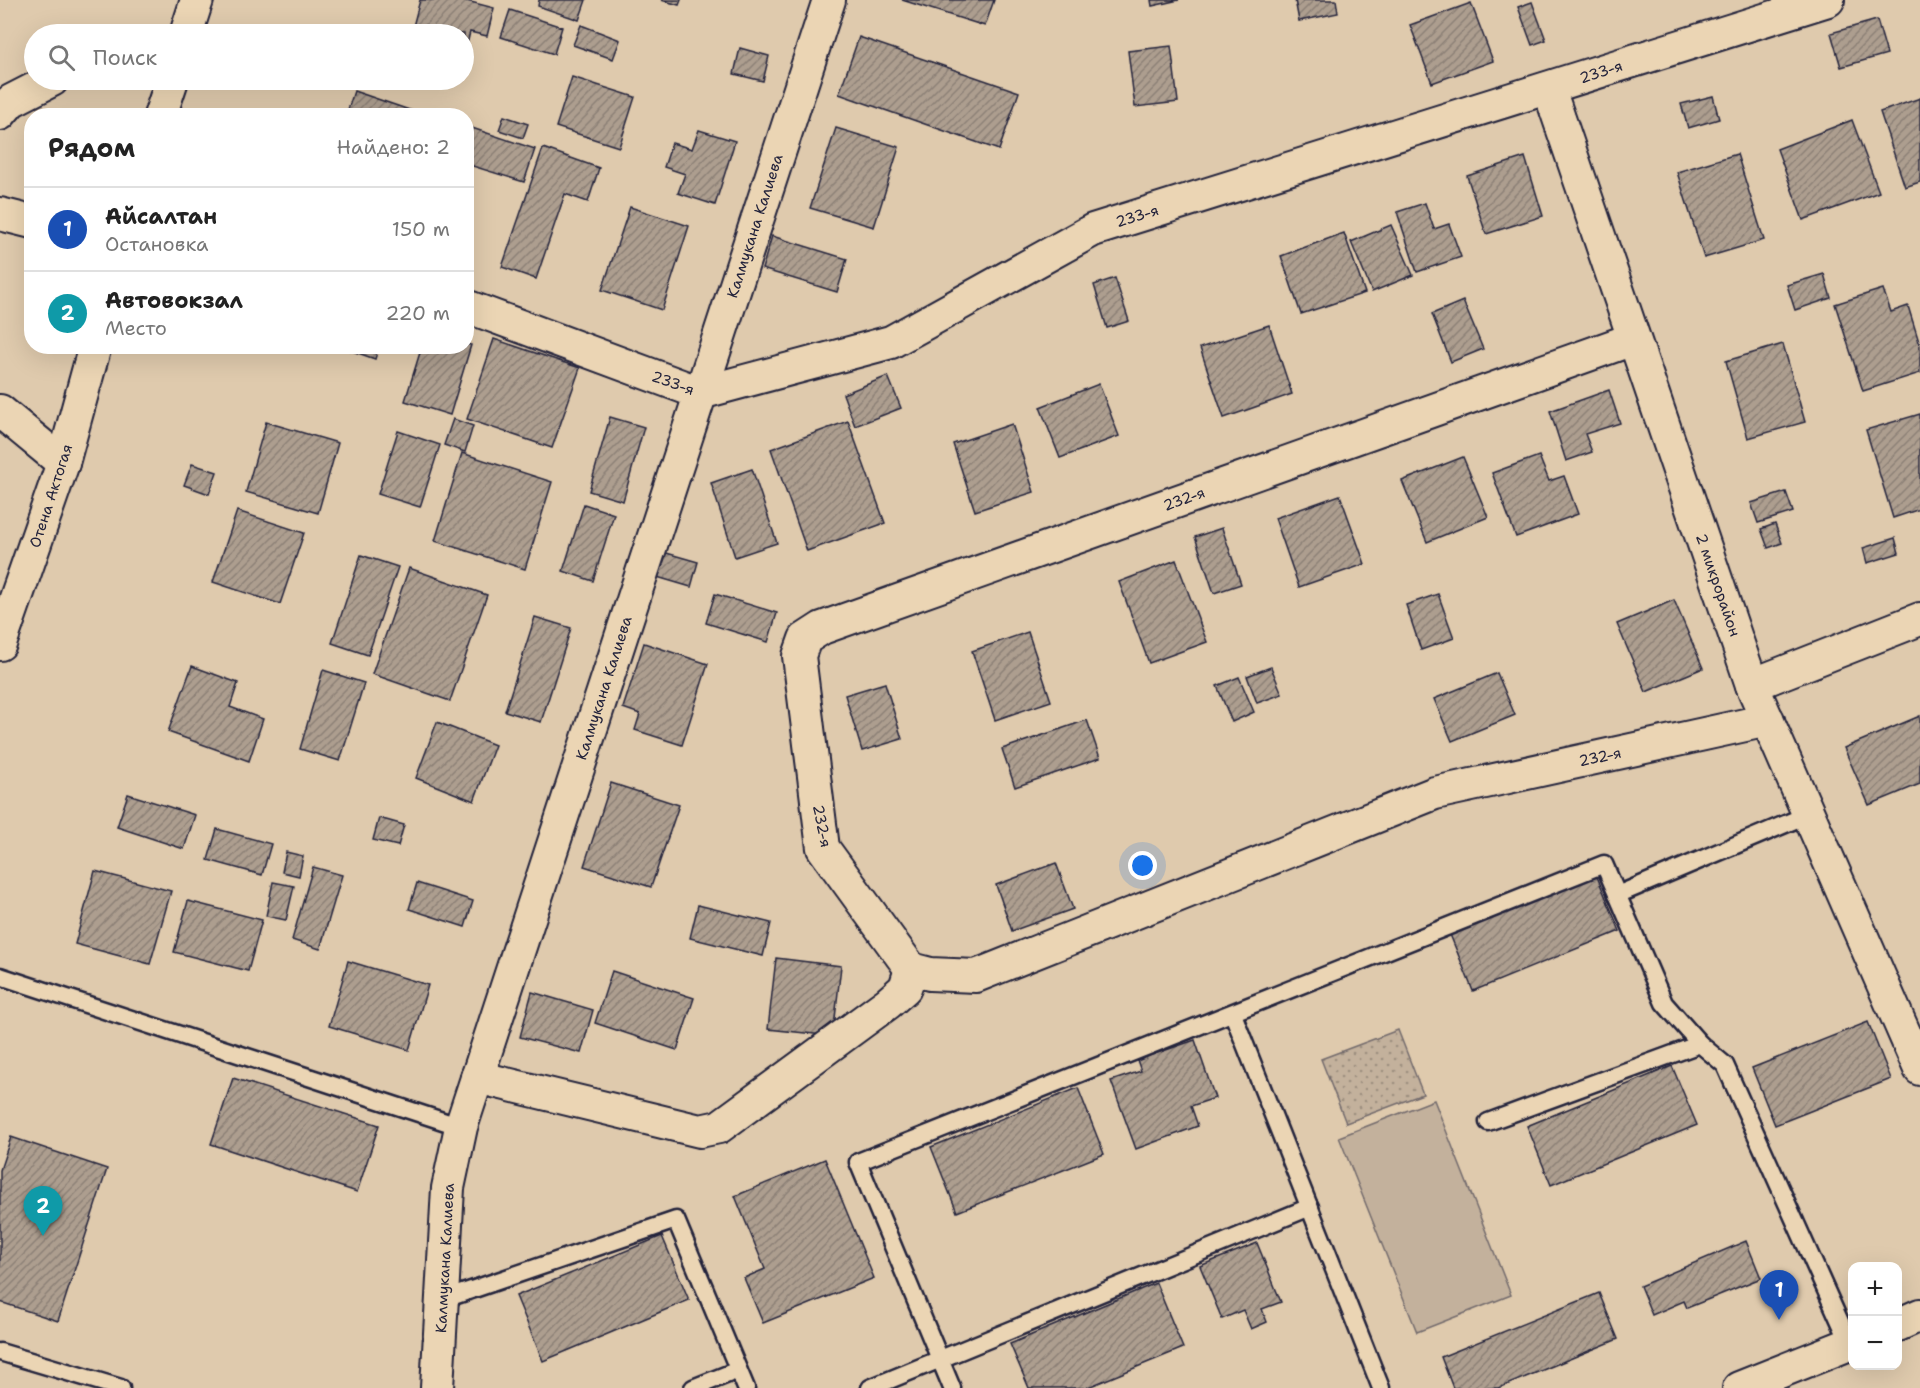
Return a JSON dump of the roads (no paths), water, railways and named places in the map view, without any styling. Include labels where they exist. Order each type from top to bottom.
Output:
[{"type":"street","points":[[187,24],[197,0]]},
{"type":"street","name":"Калмукана Калиева","points":[[437,1388],[448,1188],[461,1127],[829,0]]},
{"type":"street","name":"233-я","points":[[474,309],[700,393],[891,342],[1093,230],[1550,89],[1828,0]]},
{"type":"street","name":"2 микрорайон","points":[[1550,89],[1752,685],[1920,1069]]},
{"type":"street","points":[[0,114],[11,101],[32,90]]},
{"type":"street","points":[[163,108],[169,90]]},
{"type":"street","points":[[0,214],[24,220]]},
{"type":"street","name":"232-я","points":[[1633,339],[822,628],[805,639],[799,656],[823,848],[911,969],[930,974],[976,976],[1435,793],[1768,720]]},
{"type":"street","name":"Отена Актогая","points":[[0,644],[63,463],[93,354]]},
{"type":"street","points":[[0,411],[63,463]]},
{"type":"street","points":[[1752,685],[1920,619]]},
{"type":"street","points":[[477,1077],[700,1131],[719,1127],[888,1003],[905,988],[911,969]]},
{"type":"street","points":[[1902,1322],[1920,1315]]},
{"type":"street","points":[[1738,1388],[1848,1345]]},
{"type":"lane","points":[[1617,895],[1809,814]]},
{"type":"lane","points":[[952,1388],[858,1162],[1604,864],[1664,1003],[1700,1044],[1725,1065],[1848,1337]]},
{"type":"lane","points":[[0,976],[461,1127]]},
{"type":"lane","points":[[1233,1014],[1381,1388]]},
{"type":"lane","points":[[1488,1122],[1700,1044]]},
{"type":"lane","points":[[870,1388],[1310,1207]]},
{"type":"lane","points":[[442,1300],[676,1220],[746,1388]]},
{"type":"lane","points":[[0,1352],[122,1388]]},
{"type":"lane","points":[[693,1388],[738,1370]]},
{"type":"place","name":"Автовокзал","points":[[43,1236]]},
{"type":"place","name":"Айсалтан","points":[[1779,1320]]}]
